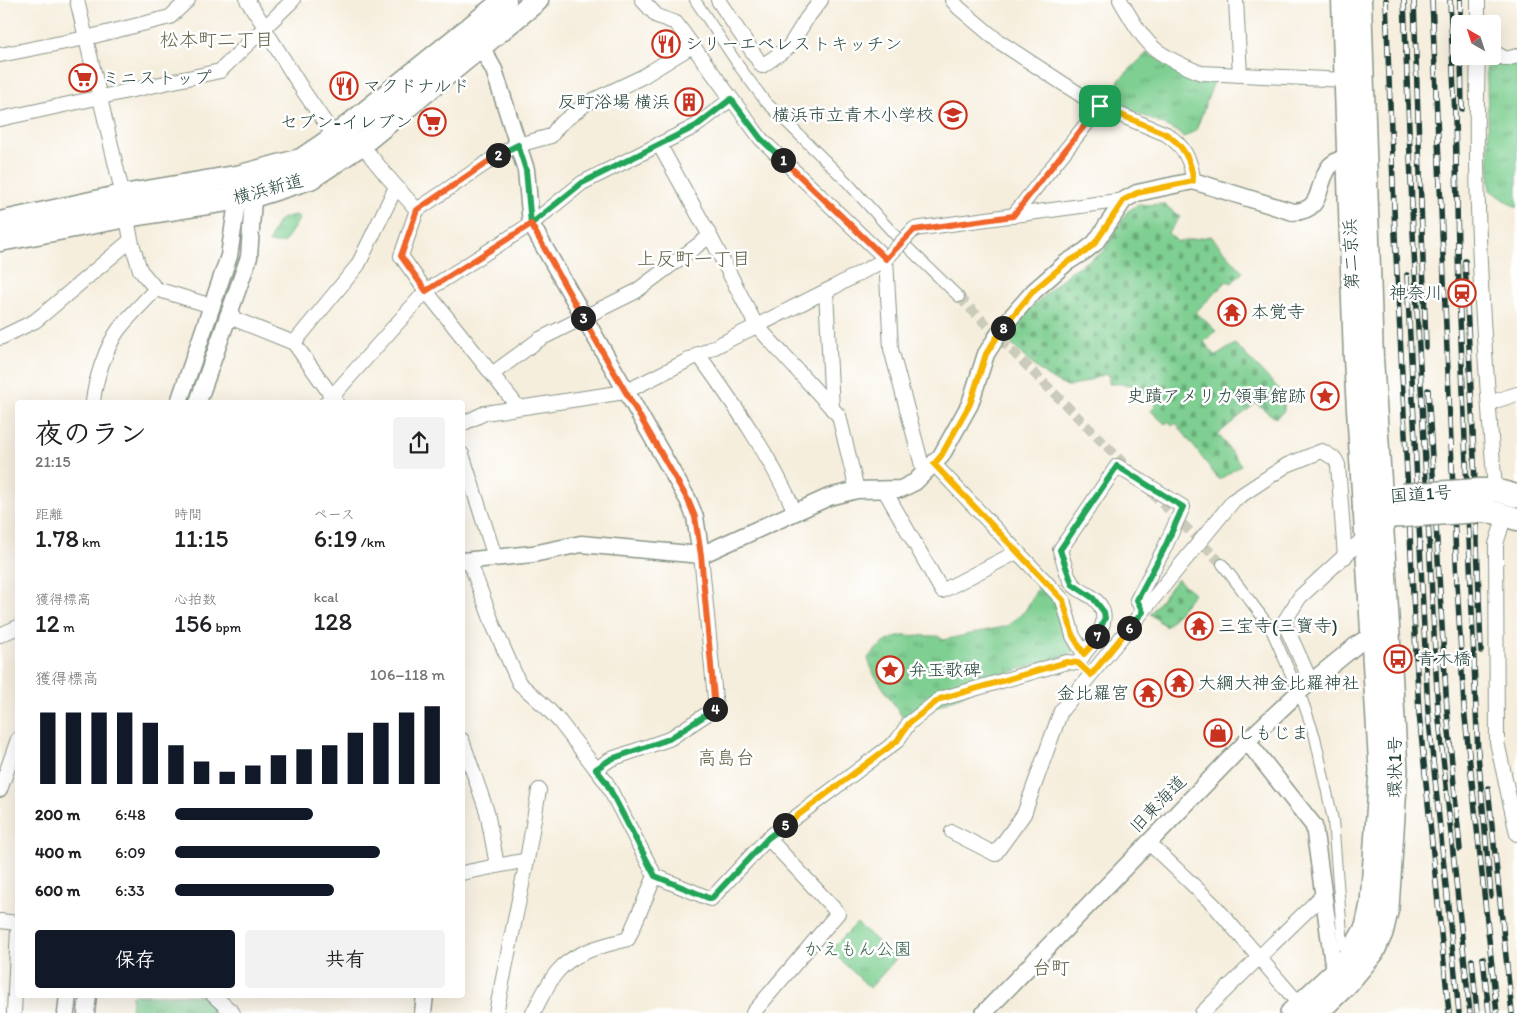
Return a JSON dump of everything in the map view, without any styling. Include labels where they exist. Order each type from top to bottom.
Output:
[{"type":"highway","name":"横浜新道","points":[[0,240],[301,160],[336,137],[505,0]]},
{"type":"highway","name":"横浜新道","points":[[0,222],[125,206],[245,198],[310,178],[361,144],[537,0]]},
{"type":"highway","name":"第二京浜","points":[[1343,0],[1347,156],[1386,506]]},
{"type":"highway","name":"第二京浜","points":[[1360,0],[1372,358],[1386,506]]},
{"type":"highway","name":"国道1号","points":[[1386,506],[1517,496]]},
{"type":"highway","name":"国道1号","points":[[1485,497],[1511,517]]},
{"type":"main road","name":"環状1号","points":[[1304,1011],[1359,942],[1366,927],[1371,904],[1380,770],[1365,537],[1386,506]]},
{"type":"main road","name":"環状1号","points":[[1304,1011],[1351,980],[1373,953],[1382,933],[1388,908],[1397,770],[1386,506]]},
{"type":"street","points":[[77,0],[140,270],[156,289],[212,306]]},
{"type":"street","points":[[0,55],[86,38],[170,17],[188,0]]},
{"type":"street","points":[[247,0],[304,92],[336,137]]},
{"type":"street","points":[[0,119],[220,71],[293,0]]},
{"type":"street","points":[[642,0],[657,16],[676,23],[761,139],[886,259],[890,349],[929,468],[1017,552],[1063,600],[1081,659],[1091,675]]},
{"type":"street","points":[[696,0],[741,69],[765,101],[847,182],[894,234],[959,297]]},
{"type":"street","points":[[718,0],[762,66],[789,48],[807,18],[821,0]]},
{"type":"street","points":[[952,0],[998,41],[1100,106],[1166,134],[1175,140],[1188,157],[1192,168],[1193,181]]},
{"type":"street","points":[[1120,0],[1138,30],[1155,48],[1201,73],[1345,80]]},
{"type":"street","points":[[1236,0],[1240,75]]},
{"type":"street","points":[[1478,0],[1478,15]]},
{"type":"street","points":[[480,45],[494,70],[526,170],[531,224],[688,500],[695,517],[701,555],[716,708],[669,739],[611,759],[596,769]]},
{"type":"street","points":[[518,407],[426,291],[401,256],[417,210],[501,153],[518,145],[551,136],[559,125],[587,103],[642,77],[692,46]]},
{"type":"street","points":[[1501,56],[1506,59],[1517,56]]},
{"type":"street","points":[[1478,65],[1476,100],[1478,200],[1489,403],[1485,497]]},
{"type":"street","points":[[227,316],[294,343],[332,400],[426,291],[531,224],[582,183],[696,126],[731,99]]},
{"type":"street","points":[[1013,216],[1100,106]]},
{"type":"street","points":[[361,144],[417,210]]},
{"type":"street","points":[[659,144],[710,236],[756,326],[839,416],[857,490]]},
{"type":"street","points":[[465,423],[485,413],[625,392],[886,259],[914,230],[1124,200],[1137,193],[1193,181],[1293,212],[1304,211],[1314,204],[1330,167],[1336,161],[1347,156]]},
{"type":"street","points":[[180,400],[229,256],[245,198],[248,174]]},
{"type":"street","points":[[294,343],[358,265],[396,187]]},
{"type":"street","points":[[199,400],[249,257],[245,198]]},
{"type":"street","points":[[1124,200],[1095,243],[1085,252],[1066,263],[1034,290],[1005,324],[986,354],[970,404],[941,456],[915,482],[901,489],[885,491],[857,490],[829,497],[701,555],[581,544],[533,554],[466,560],[519,684],[560,722],[606,782],[655,876],[711,899],[768,838],[897,741],[909,723],[940,699],[1081,659],[1095,642],[1105,618],[1104,612],[1093,598],[1072,584],[1060,550],[1117,466],[1183,507],[1164,549],[1137,600],[1143,612]]},
{"type":"street","points":[[492,374],[540,339],[635,292],[710,236]]},
{"type":"street","points":[[0,338],[35,320],[46,312],[132,240]]},
{"type":"street","points":[[93,400],[94,388],[102,362],[118,330],[156,289]]},
{"type":"street","points":[[826,291],[832,409]]},
{"type":"street","points":[[698,354],[749,425],[780,480],[795,512]]},
{"type":"street","points":[[1489,403],[1517,394]]},
{"type":"street","points":[[952,832],[995,854],[1024,814],[1061,711],[1234,500],[1287,465],[1322,451],[1336,459],[1338,465],[1345,557]]},
{"type":"street","points":[[465,463],[495,557]]},
{"type":"street","points":[[885,491],[942,591],[1017,552]]},
{"type":"street","points":[[1511,517],[1496,544],[1497,742],[1517,834]]},
{"type":"street","points":[[1342,946],[1333,820],[1305,687],[1284,622],[1300,597],[1365,537]]},
{"type":"street","points":[[1222,564],[1270,627],[1305,687]]},
{"type":"street","points":[[0,635],[15,628]]},
{"type":"street","name":"旧東海道","points":[[984,1013],[1247,741],[1305,687],[1359,643],[1372,635]]},
{"type":"street","points":[[1247,741],[1314,826],[1332,957],[1336,972]]},
{"type":"street","points":[[0,790],[15,748]]},
{"type":"street","points":[[465,749],[487,812],[497,865]]},
{"type":"street","points":[[496,1013],[539,790]]},
{"type":"street","points":[[753,1013],[838,913],[768,838]]},
{"type":"street","points":[[1149,842],[1214,905],[1304,1011]]},
{"type":"street","points":[[465,872],[527,860]]},
{"type":"street","points":[[533,1013],[557,972],[574,957],[628,939],[655,876]]},
{"type":"street","points":[[1202,1013],[1324,894]]},
{"type":"street","points":[[0,921],[15,923]]},
{"type":"street","points":[[14,1013],[15,992]]},
{"type":"street","points":[[66,1013],[68,998]]},
{"type":"street","points":[[86,1013],[88,998]]},
{"type":"street","points":[[216,998],[233,1013]]},
{"type":"street","points":[[423,1013],[425,998]]},
{"type":"green space","points":[[1147,53],[1196,79],[1215,79],[1196,130],[1183,138],[1177,131],[1111,101],[1119,80]]},
{"type":"green space","points":[[1501,59],[1517,63],[1517,208],[1490,190],[1485,65],[1501,65]]},
{"type":"green space","points":[[1164,204],[1180,217],[1168,233],[1178,242],[1211,236],[1243,272],[1232,283],[1227,281],[1196,312],[1216,331],[1204,342],[1216,356],[1235,344],[1284,394],[1284,411],[1275,418],[1256,403],[1218,434],[1241,465],[1219,480],[1176,423],[1172,426],[1169,421],[1165,424],[1151,411],[1155,406],[1136,387],[1125,384],[1109,384],[1109,376],[1105,374],[1075,385],[1064,385],[1056,382],[1038,369],[1008,341],[1008,337],[1027,312],[1071,271],[1103,252],[1127,212],[1137,205]]},
{"type":"green space","points":[[296,215],[300,218],[284,243],[269,243],[277,223],[283,218]]},
{"type":"green space","points":[[1177,579],[1194,593],[1166,627],[1150,614]]},
{"type":"green space","points":[[1040,584],[1057,603],[1074,653],[1017,670],[905,721],[872,671],[868,658],[884,643],[899,636],[938,636],[943,640],[1007,626],[1025,611]]},
{"type":"green space","name":"かえもん公園","points":[[857,923],[896,959],[870,988],[830,950]]},
{"type":"green space","points":[[132,998],[212,998],[229,1013],[131,1013]]},
{"type":"tunnel","points":[[959,297],[1129,469]]},
{"type":"tunnel","points":[[1151,492],[1222,564]]},
{"type":"railway","points":[[1386,0],[1395,234],[1419,713],[1449,1013]]},
{"type":"railway","points":[[1404,0],[1413,232],[1438,710],[1470,1013]]},
{"type":"railway","points":[[1414,0],[1426,347]]},
{"type":"railway","points":[[1432,0],[1464,708],[1497,1013]]},
{"type":"railway","points":[[1450,0],[1459,292],[1478,754],[1491,896]]},
{"type":"railway","points":[[1460,0],[1460,15]]},
{"type":"railway","points":[[1461,65],[1462,109]]},
{"type":"railway","points":[[1465,261],[1481,651]]},
{"type":"railway","points":[[1407,275],[1428,711],[1459,1013]]},
{"type":"railway","points":[[1428,390],[1447,710],[1460,849]]},
{"type":"railway","points":[[1488,788],[1512,1013]]},
{"type":"railway","points":[[1483,958],[1489,1013]]},
{"type":"railway","points":[[1472,960],[1477,1013]]},
{"type":"place","name":"シリーエベレストキッチン","points":[[666,44]]},
{"type":"place","name":"ミニストップ","points":[[83,78]]},
{"type":"place","name":"マクドナルド","points":[[344,86]]},
{"type":"place","name":"反町浴場 横浜","points":[[689,102]]},
{"type":"place","name":"横浜市立青木小学校","points":[[953,115]]},
{"type":"place","name":"セブン-イレブン","points":[[432,122]]},
{"type":"place","name":"神奈川","points":[[1462,293]]},
{"type":"place","name":"本覚寺","points":[[1232,312]]},
{"type":"place","name":"史蹟アメリカ領事館跡","points":[[1325,396]]},
{"type":"place","name":"三宝寺(三寶寺)","points":[[1199,626]]},
{"type":"place","name":"青木橋","points":[[1398,659]]},
{"type":"place","name":"弁玉歌碑","points":[[890,670]]},
{"type":"place","name":"大綱大神金比羅神社","points":[[1179,683]]},
{"type":"place","name":"金比羅宮","points":[[1148,693]]},
{"type":"place","name":"しもじま","points":[[1218,733]]},
{"type":"district","name":"松本町二丁目","points":[[217,39]]},
{"type":"district","name":"上反町一丁目","points":[[694,258]]},
{"type":"district","name":"高島台","points":[[726,757]]},
{"type":"district","name":"台町","points":[[1051,967]]},
{"type":"route","points":[[1100,106],[1013,216],[914,230],[886,259],[761,139],[731,99],[696,126],[582,183],[531,224],[526,170],[518,145],[501,153],[417,210],[401,256],[426,291],[531,224],[688,500],[695,517],[701,555],[716,708],[669,739],[611,759],[596,769],[606,782],[655,876],[711,899],[768,838],[897,741],[909,723],[940,699],[1067,662],[1078,663],[1091,675],[1143,612],[1137,600],[1164,549],[1183,507],[1117,466],[1060,550],[1072,584],[1093,598],[1104,612],[1105,618],[1095,642],[1084,654],[1073,636],[1063,600],[934,464],[941,456],[970,404],[986,354],[1005,324],[1034,290],[1066,263],[1085,252],[1095,243],[1124,200],[1137,193],[1193,181],[1192,168],[1188,157],[1175,140],[1166,134],[1100,106]]}]
